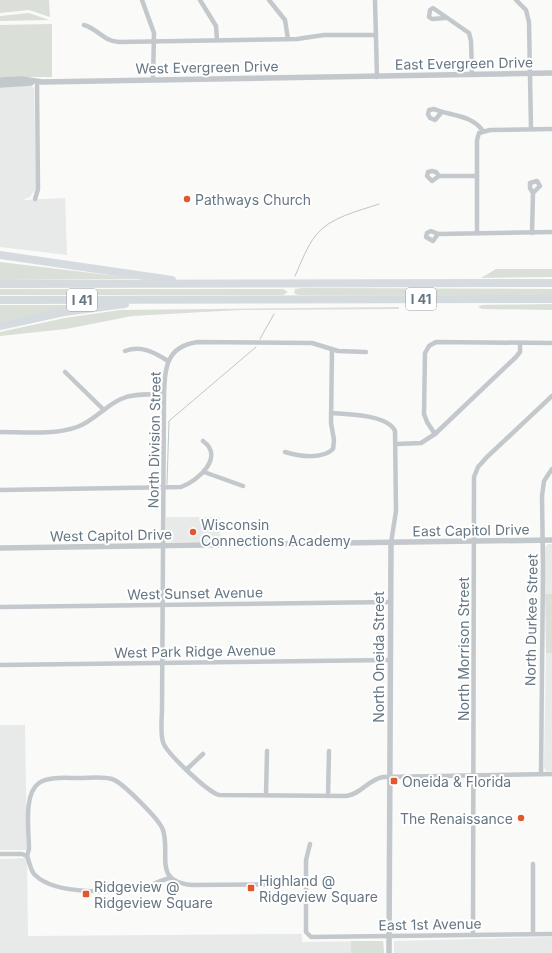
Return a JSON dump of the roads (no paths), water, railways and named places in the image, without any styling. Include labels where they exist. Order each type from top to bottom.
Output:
[{"type":"highway","points":[[0,255],[141,276],[219,284]]},
{"type":"highway","name":"I 41","points":[[0,284],[552,283]]},
{"type":"highway","points":[[0,326],[79,310],[153,303],[163,299]]},
{"type":"highway","name":"I 41","points":[[0,300],[552,299]]},
{"type":"street","points":[[142,0],[153,27],[155,41],[153,80]]},
{"type":"street","points":[[200,0],[216,26],[217,40]]},
{"type":"street","points":[[269,0],[285,20],[288,39]]},
{"type":"street","points":[[375,0],[377,77]]},
{"type":"street","points":[[516,0],[526,10],[528,18],[531,129]]},
{"type":"street","points":[[445,18],[469,33],[471,41],[472,75]]},
{"type":"street","points":[[84,25],[93,27],[102,37],[110,41],[288,39],[324,35],[376,35]]},
{"type":"street","name":"East Evergreen Drive","points":[[377,77],[552,73]]},
{"type":"street","name":"West Evergreen Drive","points":[[1,81],[22,79],[37,82],[377,77]]},
{"type":"street","points":[[35,199],[38,189],[37,82]]},
{"type":"street","points":[[441,113],[462,116],[476,123],[483,131]]},
{"type":"street","points":[[477,232],[478,136],[483,131],[552,129]]},
{"type":"street","points":[[439,176],[477,176]]},
{"type":"street","points":[[532,232],[533,193]]},
{"type":"street","points":[[438,234],[477,232],[552,232]]},
{"type":"street","points":[[435,434],[427,422],[424,414],[425,353],[429,346],[436,342],[552,343]]},
{"type":"street","points":[[125,351],[135,348],[147,350],[168,361],[178,350],[190,343],[312,343],[343,352],[366,352]]},
{"type":"street","points":[[397,444],[421,443],[435,434],[516,357],[520,352],[520,343]]},
{"type":"street","points":[[285,452],[298,455],[325,455],[333,449],[334,440],[331,429],[332,349]]},
{"type":"street","name":"North Division Street","points":[[168,361],[165,370],[164,394],[162,663],[163,741],[169,752],[215,794],[351,796],[360,791],[375,778],[389,776],[552,774]]},
{"type":"street","points":[[65,372],[102,412]]},
{"type":"street","points":[[0,432],[68,430],[85,424],[120,399],[129,396],[164,394]]},
{"type":"street","name":"North Morrison Street","points":[[473,934],[474,484],[478,467],[552,396]]},
{"type":"street","name":"North Oneida Street","points":[[331,413],[387,421],[395,431],[397,444],[396,511],[391,543],[389,953]]},
{"type":"street","points":[[0,490],[164,488],[188,484],[199,478],[209,462],[209,447],[203,441]]},
{"type":"street","name":"North Durkee Street","points":[[541,774],[543,488],[547,475],[552,469]]},
{"type":"street","points":[[204,472],[243,486]]},
{"type":"street","name":"East Capitol Drive","points":[[391,543],[552,540]]},
{"type":"street","name":"West Capitol Drive","points":[[0,548],[391,543]]},
{"type":"street","name":"West Sunset Avenue","points":[[0,607],[391,602]]},
{"type":"street","name":"West Park Ridge Avenue","points":[[0,665],[390,660]]},
{"type":"street","points":[[266,795],[267,751]]},
{"type":"street","points":[[328,796],[329,751]]},
{"type":"street","points":[[187,769],[203,754]]},
{"type":"street","points":[[171,878],[155,885],[126,890],[83,891],[41,880],[32,872],[27,856],[29,849],[29,801],[35,786],[41,781],[52,779],[110,778],[124,787],[161,824],[164,836],[164,866],[171,878],[182,884],[306,884],[306,860],[310,844]]},
{"type":"street","points":[[0,854],[22,854],[27,856]]},
{"type":"street","points":[[533,864],[533,934]]},
{"type":"street","name":"East 1st Avenue","points":[[306,884],[306,928],[308,935],[314,937],[552,934]]},
{"type":"waterway","points":[[295,276],[310,244],[322,229],[345,215],[379,204]]},
{"type":"waterway","points":[[260,339],[274,314]]},
{"type":"waterway","points":[[167,484],[169,421],[256,347]]},
{"type":"place","name":"Pathways Church","points":[[187,199]]},
{"type":"place","name":"Wisconsin Connections Academy","points":[[193,532]]},
{"type":"place","name":"Oneida & Florida","points":[[394,781]]},
{"type":"place","name":"The Renaissance","points":[[521,818]]},
{"type":"place","name":"Highland @ Ridgeview Square","points":[[251,888]]},
{"type":"place","name":"Ridgeview @ Ridgeview Square","points":[[86,894]]}]
